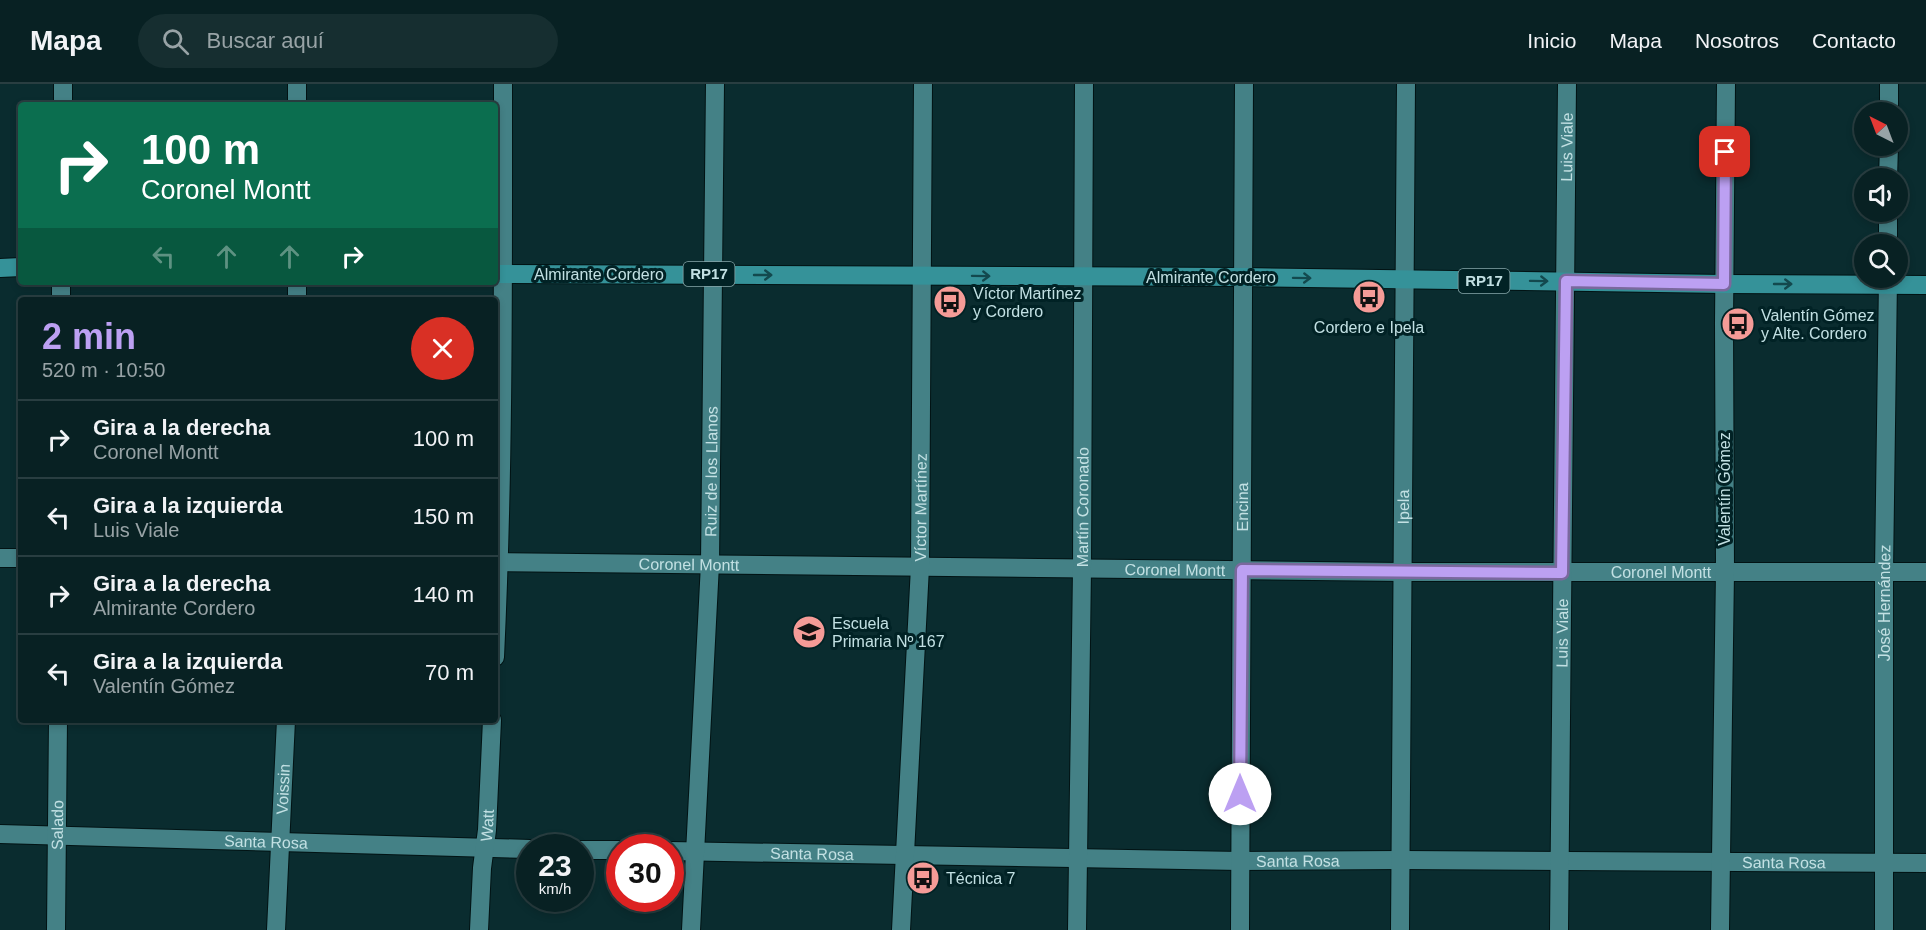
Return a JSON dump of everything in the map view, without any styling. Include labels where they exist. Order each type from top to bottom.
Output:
[{"type":"main road","points":[[0,268],[18,267]]},
{"type":"main road","name":"Almirante Cordero","points":[[499,274],[1243,277],[1724,284],[1854,282]]},
{"type":"main road","name":"Almirante Cordero","points":[[1908,283],[1926,285]]},
{"type":"street","points":[[63,84],[63,102]]},
{"type":"street","points":[[297,84],[297,102]]},
{"type":"street","points":[[498,418],[503,84]]},
{"type":"street","name":"Ruiz de los Llanos","points":[[691,930],[710,564],[714,84]]},
{"type":"street","name":"Víctor Martínez","points":[[901,930],[920,567],[923,84]]},
{"type":"street","name":"Martín Coronado","points":[[1077,930],[1082,569],[1084,84]]},
{"type":"street","name":"Encina","points":[[1240,930],[1244,84]]},
{"type":"street","name":"Ipela","points":[[1400,930],[1406,84]]},
{"type":"street","name":"Luis Viale","points":[[1559,930],[1567,84]]},
{"type":"street","name":"Valentín Gómez","points":[[1720,930],[1725,571],[1726,84]]},
{"type":"street","points":[[1889,84],[1889,102]]},
{"type":"street","name":"José Hernández","points":[[1884,930],[1884,572],[1888,288]]},
{"type":"street","points":[[0,558],[18,558]]},
{"type":"street","name":"Coronel Montt","points":[[498,562],[1402,572],[1926,572]]},
{"type":"street","name":"Salado","points":[[56,930],[58,723]]},
{"type":"street","name":"Voissin","points":[[276,930],[286,723]]},
{"type":"street","name":"Watt","points":[[478,930],[487,830],[492,723]]},
{"type":"street","name":"Santa Rosa","points":[[0,834],[516,849]]},
{"type":"street","name":"Santa Rosa","points":[[684,852],[1240,861],[1926,863]]},
{"type":"place","name":"Cordero e Ipela","points":[[1369,297]]},
{"type":"place","name":"Víctor Martínez y Cordero","points":[[950,302]]},
{"type":"place","name":"Valentín Gómez y Alte. Cordero","points":[[1738,324]]},
{"type":"place","name":"Escuela Primaria Nº 167","points":[[809,632]]},
{"type":"place","name":"Técnica 7","points":[[923,878]]},
{"type":"route","points":[[1240,794],[1242,570],[1562,573],[1566,281],[1724,284],[1725,152]]}]
